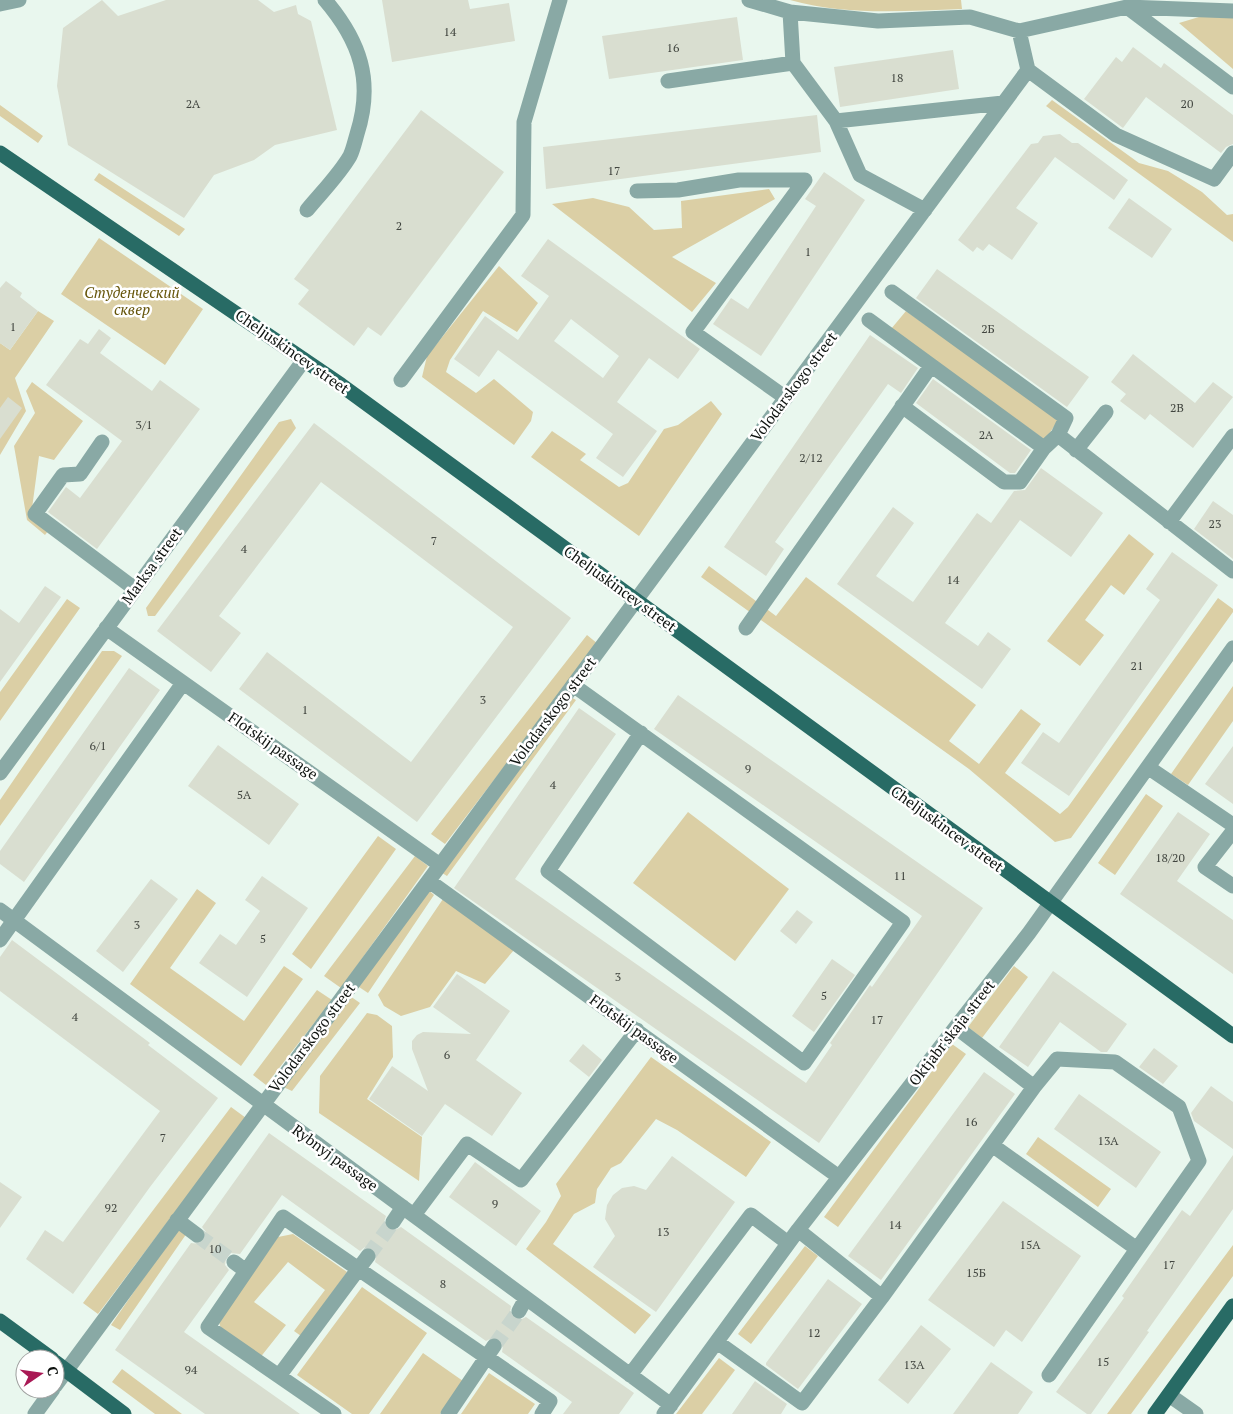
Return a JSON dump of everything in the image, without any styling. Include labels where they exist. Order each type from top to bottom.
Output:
[{"type":"main road","name":"Cheljuskincev street","points":[[0,153],[304,360],[1233,1036]]},
{"type":"main road","points":[[1155,1414],[1233,1306]]},
{"type":"main road","points":[[0,1321],[38,1349]]},
{"type":"main road","points":[[65,1370],[124,1414]]},
{"type":"street","points":[[0,4],[19,0]]},
{"type":"street","points":[[307,210],[350,156],[363,115],[366,93],[363,70],[348,32],[344,23],[326,0]]},
{"type":"street","points":[[401,380],[523,216],[524,122],[560,0]]},
{"type":"street","points":[[749,0],[790,12],[878,21],[970,17],[1019,31],[1127,7],[1142,0]]},
{"type":"street","points":[[1127,7],[1233,10]]},
{"type":"street","points":[[1127,7],[1233,87]]},
{"type":"street","points":[[790,12],[793,64],[836,121],[860,174],[925,210]]},
{"type":"street","points":[[1019,31],[1028,70],[1116,135],[1214,178],[1233,153]]},
{"type":"street","points":[[668,81],[793,64]]},
{"type":"street","name":"Volodarskogo street","points":[[65,1360],[177,1220],[1028,70]]},
{"type":"street","points":[[836,121],[1003,102]]},
{"type":"street","points":[[637,191],[678,190],[739,180],[805,180],[693,332],[786,398]]},
{"type":"street","points":[[892,292],[1066,418],[1058,435],[1044,448],[1020,482],[1004,482],[902,406]]},
{"type":"street","points":[[869,320],[1044,448]]},
{"type":"street","name":"Marksa street","points":[[0,773],[304,360]]},
{"type":"street","points":[[746,628],[931,366]]},
{"type":"street","points":[[1076,450],[1106,412]]},
{"type":"street","points":[[1058,435],[1233,571]]},
{"type":"street","points":[[1169,522],[1233,436]]},
{"type":"street","points":[[102,442],[80,474],[63,475],[35,514],[135,590]]},
{"type":"street","name":"Flotskij passage","points":[[106,628],[440,865]]},
{"type":"street","name":"Oktjabr'skaja street","points":[[668,1409],[793,1236],[957,1028],[1050,904],[1233,648]]},
{"type":"street","points":[[0,940],[183,683]]},
{"type":"street","points":[[573,685],[642,733],[903,922],[804,1063],[548,871],[642,733]]},
{"type":"street","points":[[1149,768],[1233,825]]},
{"type":"street","points":[[1233,831],[1205,867],[1233,886]]},
{"type":"street","name":"Flotskij passage","points":[[429,881],[839,1177]]},
{"type":"street","name":"Rybnyj passage","points":[[0,910],[409,1211],[522,1304],[630,1375],[668,1409]]},
{"type":"street","points":[[957,1028],[1034,1087]]},
{"type":"street","points":[[393,1222],[409,1211],[467,1144],[521,1180],[637,1030]]},
{"type":"street","points":[[717,1342],[799,1409],[1034,1087],[1057,1059],[1115,1062],[1179,1108],[1199,1161],[1049,1375]]},
{"type":"street","points":[[992,1145],[1137,1249]]},
{"type":"street","points":[[630,1375],[751,1215],[793,1236],[882,1297]]},
{"type":"street","points":[[334,1414],[208,1327],[240,1267],[283,1217],[358,1269],[490,1352],[550,1401],[542,1414]]},
{"type":"street","points":[[177,1220],[197,1235]]},
{"type":"street","points":[[279,1376],[368,1256]]},
{"type":"street","points":[[448,1414],[490,1352]]},
{"type":"street","points":[[1169,1395],[1196,1414]]},
{"type":"street","name":"Volodarskogo street","points":[[35,1414],[46,1399]]},
{"type":"green space","points":[[790,0],[961,0],[962,9],[854,10],[811,5]]},
{"type":"green space","points":[[1199,17],[1233,17],[1233,69],[1179,23]]},
{"type":"green space","points":[[1052,100],[1139,163],[1168,171],[1202,192],[1227,215],[1233,214],[1233,242],[1046,106]]},
{"type":"green space","points":[[0,105],[43,136],[38,143],[0,116]]},
{"type":"green space","points":[[99,173],[185,229],[179,236],[94,180]]},
{"type":"green space","points":[[769,189],[775,199],[672,257],[716,283],[692,312],[552,204],[593,198],[629,207],[654,230],[682,228],[681,201]]},
{"type":"green space","name":"Студенческий сквер","points":[[99,238],[203,309],[165,365],[61,294]]},
{"type":"green space","points":[[499,266],[538,303],[517,332],[483,311],[450,360],[446,372],[476,393],[494,379],[533,412],[531,421],[514,445],[422,377],[427,356]]},
{"type":"green space","points":[[38,311],[54,321],[15,378],[26,411],[0,455],[0,343],[10,350]]},
{"type":"green space","points":[[906,311],[1059,419],[1045,440],[891,329]]},
{"type":"green space","points":[[32,382],[83,421],[54,460],[39,456],[31,516],[48,531],[45,535],[27,520],[14,446],[35,413],[26,391]]},
{"type":"green space","points":[[711,401],[722,414],[639,536],[531,457],[552,431],[586,454],[580,460],[619,487],[628,483],[664,429],[678,425]]},
{"type":"green space","points":[[291,419],[296,428],[155,616],[148,616],[146,608],[279,422]]},
{"type":"green space","points":[[1129,534],[1154,554],[1124,595],[1111,585],[1085,620],[1104,635],[1080,666],[1047,641]]},
{"type":"green space","points":[[709,566],[776,616],[806,577],[976,705],[949,741],[979,764],[1021,709],[1041,724],[1005,773],[1060,814],[1068,807],[1218,598],[1233,609],[1233,612],[1071,838],[1055,842],[969,769],[701,577]]},
{"type":"green space","points":[[67,599],[80,608],[0,721],[0,692]]},
{"type":"green space","points":[[587,635],[598,644],[445,844],[431,834]]},
{"type":"green space","points":[[102,651],[114,651],[122,656],[0,826],[0,800]]},
{"type":"green space","points":[[1233,686],[1233,721],[1188,785],[1171,774]]},
{"type":"green space","points":[[571,697],[576,700],[447,876],[439,871]]},
{"type":"green space","points":[[1146,794],[1163,806],[1115,875],[1098,863]]},
{"type":"green space","points":[[688,812],[789,889],[735,961],[633,883]]},
{"type":"green space","points":[[378,836],[396,849],[311,969],[292,954]]},
{"type":"green space","points":[[415,856],[428,866],[341,988],[324,976]]},
{"type":"green space","points":[[425,887],[434,895],[368,993],[356,985]]},
{"type":"green space","points":[[197,889],[216,903],[170,968],[244,1021],[284,966],[303,979],[241,1066],[130,984]]},
{"type":"green space","points":[[443,899],[514,950],[485,984],[456,971],[430,1007],[401,1016],[384,1006],[378,995]]},
{"type":"green space","points":[[1014,966],[1028,977],[982,1038],[968,1027]]},
{"type":"green space","points":[[317,990],[332,1000],[266,1085],[253,1075]]},
{"type":"green space","points":[[350,996],[360,1003],[292,1091],[281,1086]]},
{"type":"green space","points":[[367,1013],[377,1015],[392,1026],[393,1057],[367,1099],[422,1137],[419,1181],[319,1113],[320,1076]]},
{"type":"green space","points":[[952,1044],[966,1054],[838,1227],[824,1217]]},
{"type":"green space","points":[[651,1057],[771,1142],[746,1177],[677,1130],[656,1119],[621,1163],[611,1168],[597,1189],[595,1203],[574,1214],[553,1244],[651,1315],[635,1334],[526,1249],[546,1222],[561,1196],[556,1184]]},
{"type":"green space","points":[[231,1107],[246,1118],[98,1314],[83,1303]]},
{"type":"green space","points":[[1038,1137],[1111,1189],[1098,1207],[1026,1154]]},
{"type":"green space","points":[[178,1228],[187,1233],[120,1330],[111,1325]]},
{"type":"green space","points":[[293,1234],[347,1272],[301,1336],[294,1331],[325,1290],[288,1262],[254,1302],[286,1325],[259,1359],[222,1332],[219,1322],[278,1237]]},
{"type":"green space","points":[[1233,1245],[1233,1276],[1131,1414],[1107,1414]]},
{"type":"green space","points":[[805,1246],[818,1256],[751,1344],[738,1334]]},
{"type":"green space","points":[[362,1287],[427,1333],[369,1414],[352,1414],[297,1375]]},
{"type":"green space","points":[[423,1353],[463,1381],[440,1414],[380,1414]]},
{"type":"green space","points":[[719,1358],[735,1370],[702,1414],[676,1414]]},
{"type":"green space","points":[[122,1369],[182,1414],[155,1414],[112,1382]]},
{"type":"green space","points":[[489,1373],[535,1404],[528,1414],[461,1414]]},
{"type":"building","points":[[102,0],[118,16],[166,0],[258,0],[274,12],[296,5],[298,14],[311,21],[337,130],[275,145],[254,160],[214,175],[184,218],[68,145],[57,86],[63,28]]},
{"type":"building","points":[[382,0],[468,0],[470,9],[509,3],[515,41],[392,62]]},
{"type":"building","points":[[737,17],[743,60],[609,79],[602,36]]},
{"type":"building","points":[[1133,47],[1161,68],[1164,63],[1233,115],[1233,144],[1226,147],[1221,153],[1146,97],[1123,128],[1084,99],[1116,57],[1122,62]]},
{"type":"building","points":[[953,50],[959,89],[840,107],[834,67]]},
{"type":"building","points":[[421,110],[504,172],[381,336],[368,327],[354,346],[298,304],[309,290],[294,279]]},
{"type":"building","points":[[817,115],[821,152],[546,189],[543,147]]},
{"type":"building","points":[[1060,134],[1072,143],[1078,143],[1128,180],[1114,200],[1055,157],[1016,208],[1038,223],[1012,260],[989,244],[983,251],[977,247],[973,252],[958,240],[1031,144],[1038,143],[1043,136]]},
{"type":"building","points":[[824,172],[865,200],[761,356],[713,324],[731,298],[748,309],[816,206],[805,199]]},
{"type":"building","points":[[1129,198],[1172,229],[1152,258],[1108,228]]},
{"type":"building","points":[[548,239],[700,349],[678,379],[649,358],[617,402],[657,431],[623,477],[596,458],[613,434],[498,350],[479,377],[454,359],[485,316],[518,340],[549,296],[521,276]],"holes":[[[571,319],[619,356],[603,378],[554,341]]]},
{"type":"building","points":[[937,269],[1089,377],[1067,407],[916,298]]},
{"type":"building","points":[[6,281],[22,293],[20,297],[38,311],[10,350],[0,343],[0,288]]},
{"type":"building","points":[[99,329],[111,338],[100,353],[152,391],[160,380],[200,409],[97,549],[48,512],[66,487],[80,498],[122,441],[46,385],[80,339],[88,344]]},
{"type":"building","points":[[870,335],[918,368],[901,393],[888,384],[775,542],[784,549],[766,576],[724,547]]},
{"type":"building","points":[[1133,354],[1195,403],[1213,382],[1233,397],[1193,448],[1150,414],[1145,420],[1120,401],[1126,394],[1111,382]]},
{"type":"building","points":[[933,379],[1031,450],[1015,473],[1010,473],[916,403]]},
{"type":"building","points":[[8,397],[22,408],[0,439],[0,408]]},
{"type":"building","points":[[314,423],[571,618],[417,822],[239,689],[267,652],[411,762],[513,627],[321,482],[219,616],[241,633],[211,672],[157,631]]},
{"type":"building","points":[[1041,468],[1103,513],[1071,557],[1020,520],[945,623],[978,646],[988,632],[1011,649],[982,689],[837,584],[893,507],[914,523],[876,576],[913,602],[977,513],[991,523],[1014,491],[1025,490]]},
{"type":"building","points":[[1213,501],[1233,515],[1233,559],[1194,529]]},
{"type":"building","points":[[1172,552],[1218,585],[1069,796],[1021,763],[1043,732],[1059,743],[1160,600],[1146,589]]},
{"type":"building","points":[[45,586],[61,597],[0,682],[0,609],[19,623]]},
{"type":"building","points":[[129,668],[160,690],[24,882],[0,864],[0,851]]},
{"type":"building","points":[[678,695],[983,908],[819,1143],[454,888],[579,708],[616,734],[515,879],[806,1083],[832,1045],[830,1043],[870,985],[872,987],[922,916],[654,729]]},
{"type":"building","points":[[218,745],[299,804],[269,845],[188,786]]},
{"type":"building","points":[[1233,746],[1233,804],[1205,784]]},
{"type":"building","points":[[1178,812],[1210,834],[1177,881],[1233,920],[1233,974],[1120,894]]},
{"type":"building","points":[[262,876],[308,908],[247,997],[199,963],[220,934],[236,945],[260,911],[245,900]]},
{"type":"building","points":[[151,879],[178,899],[123,972],[96,951]]},
{"type":"building","points":[[797,910],[813,922],[796,944],[780,931]]},
{"type":"building","points":[[12,940],[150,1043],[148,1045],[218,1098],[150,1187],[73,1294],[26,1259],[45,1230],[63,1242],[160,1111],[0,991],[0,957]]},
{"type":"building","points":[[832,959],[855,975],[814,1032],[792,1016]]},
{"type":"building","points":[[1053,971],[1127,1024],[1107,1052],[1101,1052],[1060,1022],[1028,1067],[999,1047]]},
{"type":"building","points":[[457,974],[510,1011],[476,1060],[522,1093],[492,1136],[445,1104],[422,1136],[369,1099],[392,1066],[428,1091],[412,1049],[412,1041],[417,1035],[423,1032],[471,1034],[433,1007]]},
{"type":"building","points":[[583,1044],[602,1060],[589,1077],[569,1061]]},
{"type":"building","points":[[1154,1048],[1178,1066],[1163,1084],[1139,1067]]},
{"type":"building","points":[[984,1072],[1015,1094],[881,1280],[848,1256]]},
{"type":"building","points":[[1211,1086],[1233,1102],[1233,1149],[1194,1121],[1191,1113]]},
{"type":"building","points":[[1079,1094],[1161,1152],[1136,1188],[1054,1129]]},
{"type":"building","points":[[269,1133],[386,1216],[384,1222],[387,1229],[393,1231],[401,1227],[511,1306],[510,1312],[514,1319],[520,1320],[526,1317],[634,1393],[619,1414],[563,1414],[572,1402],[502,1352],[503,1346],[500,1339],[494,1337],[486,1341],[375,1262],[377,1253],[373,1248],[365,1247],[360,1251],[282,1195],[240,1254],[231,1253],[226,1257],[225,1265],[229,1270],[184,1332],[300,1414],[205,1414],[115,1350],[191,1243],[200,1244],[205,1240],[206,1232],[202,1227]]},
{"type":"building","points":[[1233,1155],[1233,1209],[1091,1414],[1087,1414],[1056,1392],[1124,1298],[1122,1296],[1182,1210],[1190,1216]]},
{"type":"building","points":[[672,1156],[735,1202],[656,1312],[593,1267],[615,1236],[605,1219],[607,1205],[613,1195],[622,1188],[634,1186],[646,1190]]},
{"type":"building","points":[[475,1162],[541,1211],[516,1246],[449,1197]]},
{"type":"building","points":[[0,1182],[22,1197],[0,1228]]},
{"type":"building","points":[[1003,1201],[1081,1256],[1022,1342],[1006,1330],[994,1347],[928,1300]]},
{"type":"building","points":[[828,1279],[862,1304],[798,1389],[766,1365],[766,1363]]},
{"type":"building","points":[[921,1325],[951,1349],[908,1404],[878,1380]]},
{"type":"building","points":[[991,1362],[1033,1392],[1018,1414],[953,1414]]},
{"type":"building","points":[[755,1381],[787,1404],[781,1414],[732,1414]]},
{"type":"tunnel","points":[[368,1256],[393,1222]]},
{"type":"tunnel","points":[[197,1235],[234,1262]]},
{"type":"tunnel","points":[[494,1346],[519,1311]]}]
